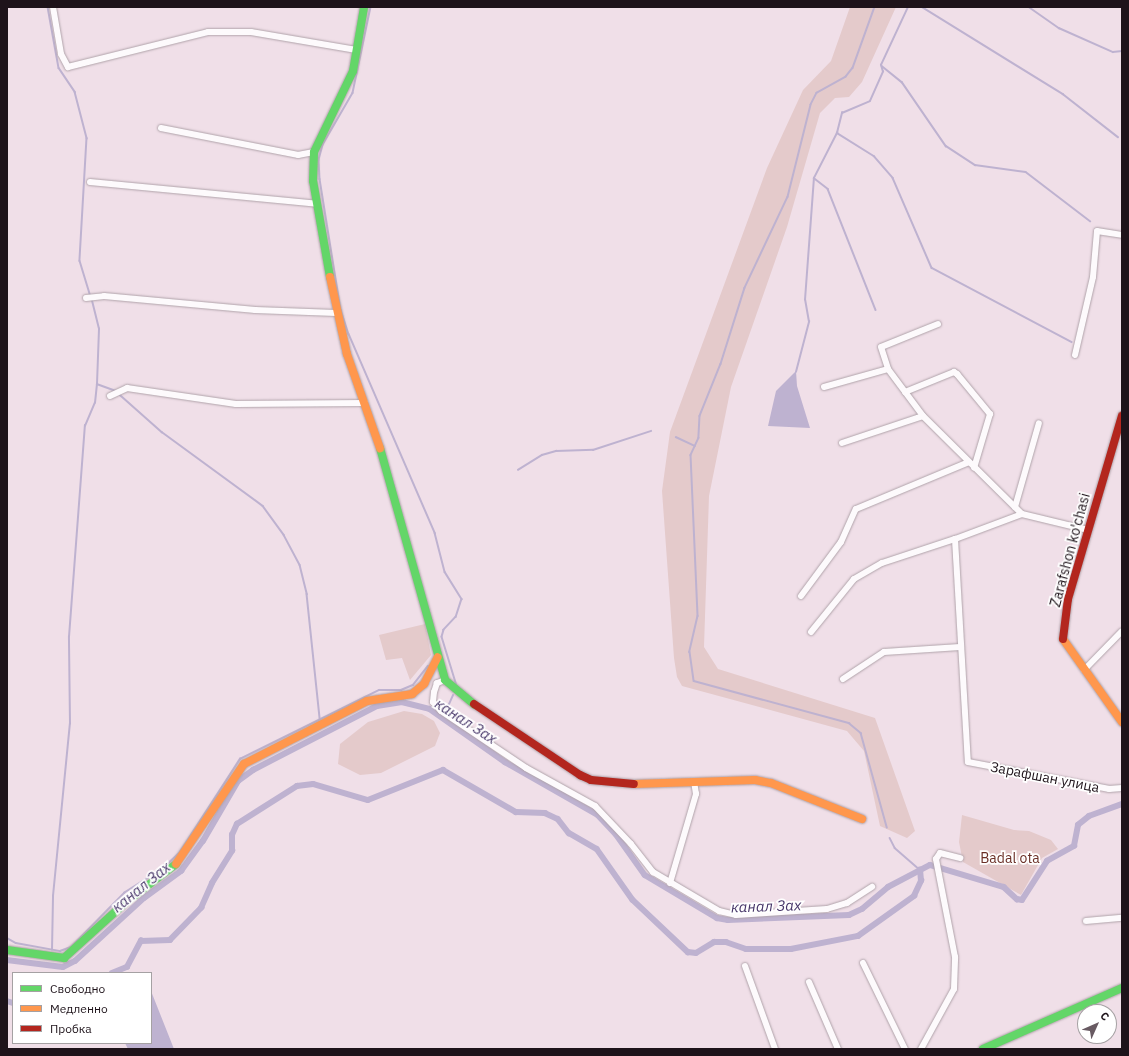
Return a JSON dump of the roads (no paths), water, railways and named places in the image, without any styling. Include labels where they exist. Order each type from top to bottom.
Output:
[{"type":"main road","points":[[364,7],[348,83],[314,152],[313,180],[336,313],[420,584],[438,657],[441,682],[580,775],[628,784],[738,780],[771,783],[862,819]]},
{"type":"main road","name":"Zarafshon ko'chasi","points":[[1122,416],[1068,599],[1063,640],[1122,722]]},
{"type":"main road","points":[[7,950],[51,958],[64,958],[75,951],[126,902],[170,870],[188,851],[244,764],[367,702],[412,694],[432,673],[438,657]]},
{"type":"main road","points":[[983,1049],[1122,988]]},
{"type":"street","points":[[53,7],[62,54],[68,67],[208,32],[251,32],[356,50]]},
{"type":"street","points":[[161,128],[298,155],[314,152]]},
{"type":"street","points":[[90,182],[317,204]]},
{"type":"street","points":[[1075,355],[1093,277],[1097,231],[1122,235]]},
{"type":"street","points":[[86,298],[111,297],[255,310],[336,313]]},
{"type":"street","points":[[938,324],[881,347],[888,369],[923,416],[1022,514],[1088,530]]},
{"type":"street","points":[[824,387],[888,369]]},
{"type":"street","points":[[906,392],[954,372],[957,374],[990,414],[974,468]]},
{"type":"street","points":[[110,396],[127,388],[236,404],[365,403]]},
{"type":"street","points":[[842,443],[923,416]]},
{"type":"street","points":[[1015,507],[1039,423]]},
{"type":"street","points":[[801,596],[841,542],[856,509],[969,462]]},
{"type":"street","points":[[811,632],[854,579],[882,563],[955,539],[1022,514]]},
{"type":"street","points":[[843,679],[884,652],[960,647],[955,539]]},
{"type":"street","points":[[1084,670],[1122,631]]},
{"type":"street","name":"Зарафшан улица","points":[[960,647],[968,762],[1109,789],[1122,788]]},
{"type":"street","points":[[432,673],[441,682],[433,702],[441,711],[526,768],[596,806],[631,844],[641,861],[670,883],[719,911],[736,915],[827,909],[847,903],[872,887]]},
{"type":"street","points":[[670,883],[696,794],[694,782]]},
{"type":"street","points":[[921,1049],[954,989],[955,957],[937,871],[936,859],[940,853],[960,858]]},
{"type":"street","points":[[1086,921],[1122,918]]},
{"type":"street","points":[[863,963],[905,1049]]},
{"type":"street","points":[[745,966],[775,1049]]},
{"type":"street","points":[[809,982],[838,1049]]},
{"type":"waterway","points":[[48,7],[59,68],[75,92],[87,138],[80,261],[91,296]]},
{"type":"waterway","points":[[371,7],[353,93],[323,145],[319,160],[320,179],[341,310],[349,334],[435,533],[445,572],[462,599],[456,617],[444,630],[442,637],[457,686]]},
{"type":"waterway","points":[[875,7],[853,68],[846,77],[817,93],[811,105],[788,197],[745,288],[721,364],[700,416],[699,438],[691,455],[698,616],[690,652],[694,681],[849,723],[861,733],[887,827]]},
{"type":"waterway","points":[[796,372],[809,322],[805,300],[814,178],[837,133],[842,113],[870,101],[883,72],[881,65],[908,7]]},
{"type":"waterway","points":[[922,7],[1063,94],[1118,137]]},
{"type":"waterway","points":[[1029,7],[1059,28],[1113,52],[1122,51]]},
{"type":"waterway","points":[[882,66],[902,82],[946,146],[975,165],[1026,172],[1090,221]]},
{"type":"waterway","points":[[837,133],[874,156],[893,178],[932,268],[1072,342]]},
{"type":"waterway","points":[[814,178],[828,189],[876,310]]},
{"type":"waterway","points":[[52,950],[53,896],[70,724],[69,637],[85,426],[95,403],[97,384],[99,329],[92,300]]},
{"type":"waterway","points":[[97,384],[116,391]]},
{"type":"waterway","points":[[118,393],[162,432],[263,506],[284,535],[300,565],[307,594],[320,718]]},
{"type":"waterway","points":[[518,470],[542,455],[556,451],[593,450],[651,431]]},
{"type":"waterway","points":[[676,437],[695,446]]},
{"type":"waterway","points":[[7,938],[16,943],[60,951],[71,947],[124,893],[162,869],[180,852],[240,759],[379,690],[401,690],[413,685],[428,666]]},
{"type":"waterway","points":[[446,711],[453,695]]},
{"type":"waterway","name":"канал Зах","points":[[7,960],[63,967],[75,961],[144,898],[181,871],[203,841],[238,781],[253,770],[377,706],[402,702],[430,709],[505,762],[598,815],[616,834],[645,875],[717,918],[728,920],[849,915],[862,909],[888,887],[930,865],[1004,887],[1017,899],[1022,900],[1047,861],[1074,846],[1078,825],[1089,816],[1122,804]]},
{"type":"waterway","points":[[114,972],[127,967],[141,941],[170,940],[201,908],[212,883],[232,851],[232,835],[237,824],[297,786],[313,784],[368,800],[443,770],[516,812],[545,813],[558,819],[569,833],[597,849],[633,900],[688,952],[696,953],[714,942],[726,942],[746,949],[791,949],[858,936],[914,896],[921,881],[920,870]]},
{"type":"waterway","points":[[890,838],[895,848],[920,870]]},
{"type":"waterway","points":[[7,1001],[12,1003]]},
{"type":"park label","name":"Badal ota","points":[[1010,858]]}]
